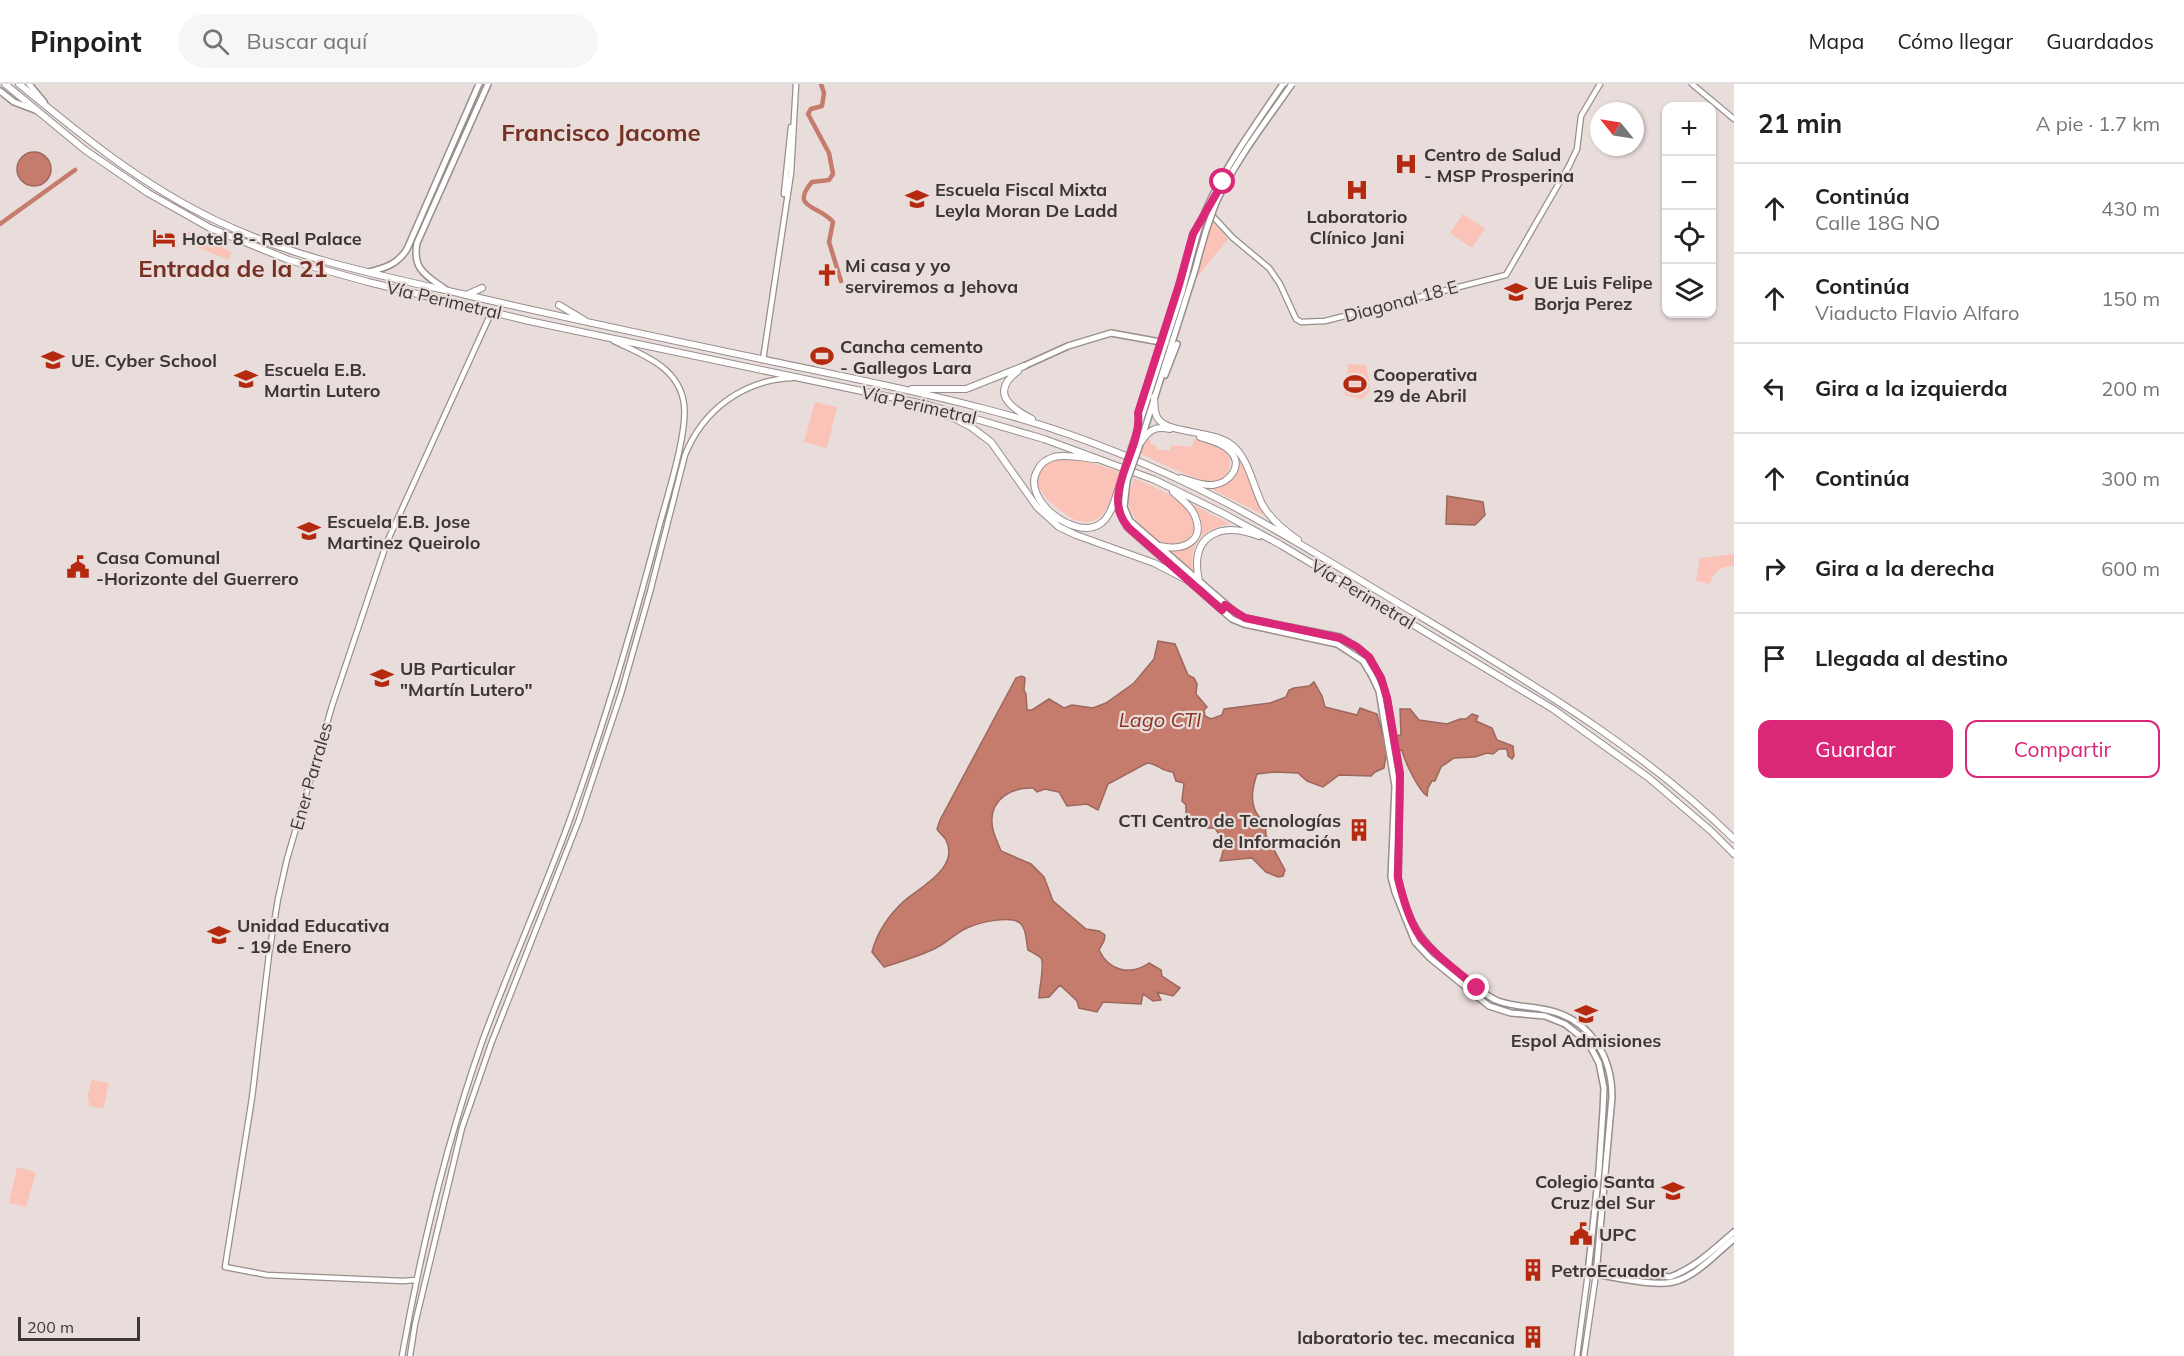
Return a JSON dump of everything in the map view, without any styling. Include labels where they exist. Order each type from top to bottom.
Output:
[{"type":"highway","name":"Vía Perimetral","points":[[5,84],[85,150],[124,178],[186,215],[229,236],[290,260],[323,271],[606,337],[928,405],[1034,435],[1155,480],[1281,545],[1534,696],[1649,778],[1711,831],[1734,854]]},
{"type":"highway","name":"Vía Perimetral","points":[[19,84],[90,143],[132,173],[213,219],[304,255],[447,291],[984,408],[1049,427],[1170,476],[1226,503],[1540,688],[1671,780],[1734,839]]},
{"type":"highway","points":[[466,295],[482,288]]},
{"type":"highway","points":[[559,305],[587,322]]},
{"type":"highway","points":[[899,388],[966,389],[1024,366]]},
{"type":"highway","points":[[1024,366],[1012,375],[1005,385],[1006,400],[1021,413],[1049,427]]},
{"type":"highway","points":[[1155,395],[1155,414],[1162,423],[1217,438],[1233,445],[1242,458],[1266,510],[1287,532],[1325,560]]},
{"type":"highway","points":[[928,405],[987,438],[998,450],[1036,507],[1059,527],[1076,536],[1158,565],[1189,581]]},
{"type":"highway","points":[[1141,442],[1151,429],[1167,428],[1225,446],[1235,458],[1235,469],[1232,475],[1219,484],[1207,485],[1170,476]]},
{"type":"highway","points":[[1103,460],[1063,456],[1047,460],[1040,465],[1033,484],[1043,505],[1061,520],[1077,527],[1098,526],[1106,518],[1124,483]]},
{"type":"highway","points":[[1155,480],[1184,502],[1193,512],[1197,525],[1193,539],[1185,547],[1173,549],[1159,546]]},
{"type":"highway","points":[[1199,581],[1196,561],[1198,551],[1206,539],[1217,531],[1232,529],[1247,532],[1281,545]]},
{"type":"main road","name":"Vía Perimetral","points":[[29,84],[46,106]]},
{"type":"main road","points":[[368,272],[390,266],[401,258],[407,249],[479,84]]},
{"type":"main road","points":[[447,291],[421,270],[415,253],[421,234],[488,84]]},
{"type":"main road","points":[[1288,84],[1239,149],[1210,200],[1163,343],[1139,424],[1135,449],[1118,508],[1125,524],[1189,581],[1223,607],[1245,618],[1304,628],[1340,638],[1369,657],[1381,678],[1387,698],[1401,786],[1398,878],[1401,892],[1417,931],[1477,988],[1497,1001],[1555,1012],[1574,1020],[1595,1039],[1606,1060],[1611,1077],[1612,1097],[1596,1271]]},
{"type":"main road","points":[[1135,449],[1141,442],[1196,267],[1205,230],[1216,203],[1288,84]]},
{"type":"main road","name":"Vía Perimetral","points":[[0,91],[14,102],[38,112]]},
{"type":"main road","points":[[476,92],[484,95]]},
{"type":"main road","points":[[1024,366],[1068,346],[1111,333],[1163,343]]},
{"type":"main road","points":[[1155,395],[1160,389],[1177,344]]},
{"type":"main road","points":[[1124,483],[1123,502],[1127,517],[1199,581],[1205,592]]},
{"type":"main road","points":[[1223,607],[1232,619],[1244,624],[1337,644],[1363,661],[1379,691],[1395,786],[1391,878],[1414,942],[1450,976],[1489,1006],[1511,1013],[1545,1016],[1565,1024],[1588,1042],[1599,1063],[1604,1088],[1599,1170],[1588,1270],[1672,1282],[1683,1278],[1734,1239]]},
{"type":"main road","points":[[1302,636],[1304,628]]},
{"type":"main road","points":[[1646,1278],[1681,1273],[1734,1232]]},
{"type":"street","points":[[763,360],[786,194],[796,84]]},
{"type":"street","points":[[1163,343],[1193,234],[1236,159],[1288,84]]},
{"type":"street","name":"Diagonal 18 E","points":[[1207,210],[1233,238],[1269,267],[1280,284],[1296,319],[1301,322],[1325,321],[1506,275],[1569,166],[1576,149],[1581,117],[1600,84]]},
{"type":"street","points":[[1692,84],[1734,119]]},
{"type":"street","name":"Ener Parrales","points":[[416,1280],[267,1275],[225,1267],[252,1098],[269,954],[287,859],[332,706],[376,570],[398,515],[492,311]]},
{"type":"street","points":[[402,1356],[416,1280],[454,1125],[482,1041],[565,831],[613,691],[639,603],[684,424],[683,399],[677,383],[666,370],[652,360],[606,337]]},
{"type":"street","points":[[410,1356],[462,1128],[491,1044],[573,834],[621,694],[660,556],[685,455],[699,428],[720,405],[737,393],[780,379],[805,379]]},
{"type":"street","points":[[652,554],[660,556]]},
{"type":"street","points":[[1577,1356],[1588,1270]]},
{"type":"street","points":[[1584,1356],[1596,1271]]},
{"type":"shaded area","points":[[1463,214],[1485,229],[1472,248],[1450,233]]},
{"type":"shaded area","points":[[1212,221],[1228,239],[1193,282]]},
{"type":"shaded area","points":[[187,231],[232,252],[228,260],[182,240]]},
{"type":"shaded area","points":[[1348,364],[1365,365],[1370,388],[1362,399],[1344,395]]},
{"type":"shaded area","points":[[815,402],[837,407],[827,448],[804,442]]},
{"type":"shaded area","points":[[1146,439],[1151,440],[1150,444],[1157,446],[1157,449],[1169,451],[1172,445],[1192,447],[1194,439],[1222,447],[1230,458],[1225,477],[1214,482],[1207,481],[1166,466],[1140,453]]},
{"type":"shaded area","points":[[1235,452],[1264,515],[1207,487],[1222,486],[1235,473]]},
{"type":"shaded area","points":[[1060,459],[1087,461],[1119,472],[1107,507],[1096,520],[1088,522],[1072,519],[1046,498],[1040,490],[1035,480],[1039,472],[1048,463]]},
{"type":"shaded area","points":[[1134,478],[1175,498],[1184,506],[1195,523],[1193,533],[1189,538],[1176,544],[1164,544],[1143,528],[1129,506],[1129,492]]},
{"type":"shaded area","points":[[1188,502],[1230,524],[1212,530],[1200,539],[1193,553],[1193,572],[1167,552],[1185,548],[1197,535],[1195,513]]},
{"type":"shaded area","points":[[1734,554],[1734,566],[1719,570],[1710,584],[1696,581],[1700,558]]},
{"type":"shaded area","points":[[92,1080],[109,1083],[103,1109],[90,1106],[87,1097]]},
{"type":"shaded area","points":[[17,1167],[36,1172],[26,1207],[9,1203]]},
{"type":"water","points":[[34,152],[46,157],[51,169],[46,181],[34,186],[22,181],[17,169],[22,157]]},
{"type":"water","points":[[1447,496],[1483,502],[1485,515],[1475,525],[1446,524]]},
{"type":"water","name":"Lago CTI","points":[[1158,641],[1175,644],[1188,675],[1194,678],[1197,684],[1196,694],[1207,707],[1204,710],[1205,716],[1211,719],[1222,715],[1224,709],[1270,703],[1286,697],[1289,690],[1309,686],[1314,682],[1325,707],[1357,715],[1360,708],[1377,714],[1383,736],[1401,735],[1400,709],[1410,709],[1419,720],[1447,724],[1466,719],[1472,714],[1478,716],[1476,721],[1492,728],[1497,740],[1513,746],[1514,756],[1512,759],[1508,756],[1507,749],[1499,749],[1493,754],[1454,758],[1441,767],[1435,781],[1432,781],[1428,788],[1427,796],[1412,774],[1402,750],[1386,755],[1384,768],[1371,776],[1339,775],[1323,787],[1307,781],[1298,773],[1257,774],[1253,787],[1254,806],[1265,822],[1266,835],[1285,870],[1283,876],[1278,877],[1266,872],[1252,858],[1220,861],[1223,844],[1215,828],[1207,828],[1201,822],[1186,818],[1186,805],[1182,801],[1184,783],[1176,781],[1173,772],[1153,764],[1147,763],[1108,784],[1098,810],[1087,804],[1067,806],[1059,792],[1045,789],[1037,792],[1033,788],[1025,788],[1010,792],[999,801],[992,815],[993,830],[1001,851],[1031,864],[1044,877],[1053,901],[1086,929],[1099,931],[1105,935],[1099,950],[1108,963],[1127,970],[1149,963],[1161,970],[1162,976],[1180,988],[1173,996],[1157,992],[1161,1000],[1153,1001],[1143,994],[1141,1004],[1103,1002],[1097,1012],[1079,1008],[1077,1001],[1060,985],[1049,997],[1039,998],[1041,958],[1028,950],[1021,924],[1010,920],[995,920],[972,926],[937,948],[884,967],[872,952],[877,938],[884,924],[899,906],[936,876],[948,859],[949,850],[946,840],[937,829],[940,820],[1016,678],[1022,676],[1025,678],[1027,710],[1032,710],[1049,699],[1064,708],[1072,705],[1093,708],[1106,703],[1134,683],[1154,659]]},
{"type":"waterway","points":[[821,84],[824,93],[822,106],[811,109],[808,114],[829,153],[833,174],[829,180],[812,182],[804,197],[809,206],[833,222],[829,242],[841,281]]},
{"type":"waterway","points":[[0,224],[75,170]]},
{"type":"place","name":"Centro de Salud - MSP Prosperina","points":[[1406,164]]},
{"type":"place","name":"Laboratorio Clínico Jani","points":[[1357,190]]},
{"type":"place","name":"Escuela Fiscal Mixta Leyla Moran De Ladd","points":[[917,199]]},
{"type":"place","name":"Hotel 8 - Real Palace","points":[[164,238]]},
{"type":"place","name":"Mi casa y yo serviremos a Jehova","points":[[827,275]]},
{"type":"place","name":"UE Luis Felipe Borja Perez","points":[[1516,292]]},
{"type":"place","name":"Cancha cemento - Gallegos Lara","points":[[822,356]]},
{"type":"place","name":"UE. Cyber School","points":[[53,360]]},
{"type":"place","name":"Escuela E.B. Martin Lutero","points":[[246,379]]},
{"type":"place","name":"Cooperativa 29 de Abril","points":[[1355,384]]},
{"type":"place","name":"Escuela E.B. Jose Martinez Queirolo","points":[[309,531]]},
{"type":"place","name":"Casa Comunal -Horizonte del Guerrero","points":[[78,567]]},
{"type":"place","name":"UB Particular \"Martín Lutero\"","points":[[382,678]]},
{"type":"place","name":"CTI Centro de Tecnologías de Información","points":[[1359,830]]},
{"type":"place","name":"Unidad Educativa - 19 de Enero","points":[[219,935]]},
{"type":"place","name":"Espol Admisiones","points":[[1586,1014]]},
{"type":"place","name":"Colegio Santa Cruz del Sur","points":[[1673,1191]]},
{"type":"place","name":"UPC","points":[[1581,1234]]},
{"type":"place","name":"PetroEcuador","points":[[1533,1270]]},
{"type":"place","name":"laboratorio tec. mecanica","points":[[1533,1337]]},
{"type":"district","name":"Francisco Jacome","points":[[601,132]]},
{"type":"district","name":"Entrada de la 21","points":[[233,268]]},
{"type":"route","points":[[1223,182],[1193,234],[1138,413],[1139,424],[1120,484],[1119,511],[1130,529],[1222,610],[1225,605],[1245,618],[1325,633],[1357,647],[1369,657],[1381,678],[1387,698],[1400,774],[1398,878],[1401,892],[1417,931],[1477,988]]}]
